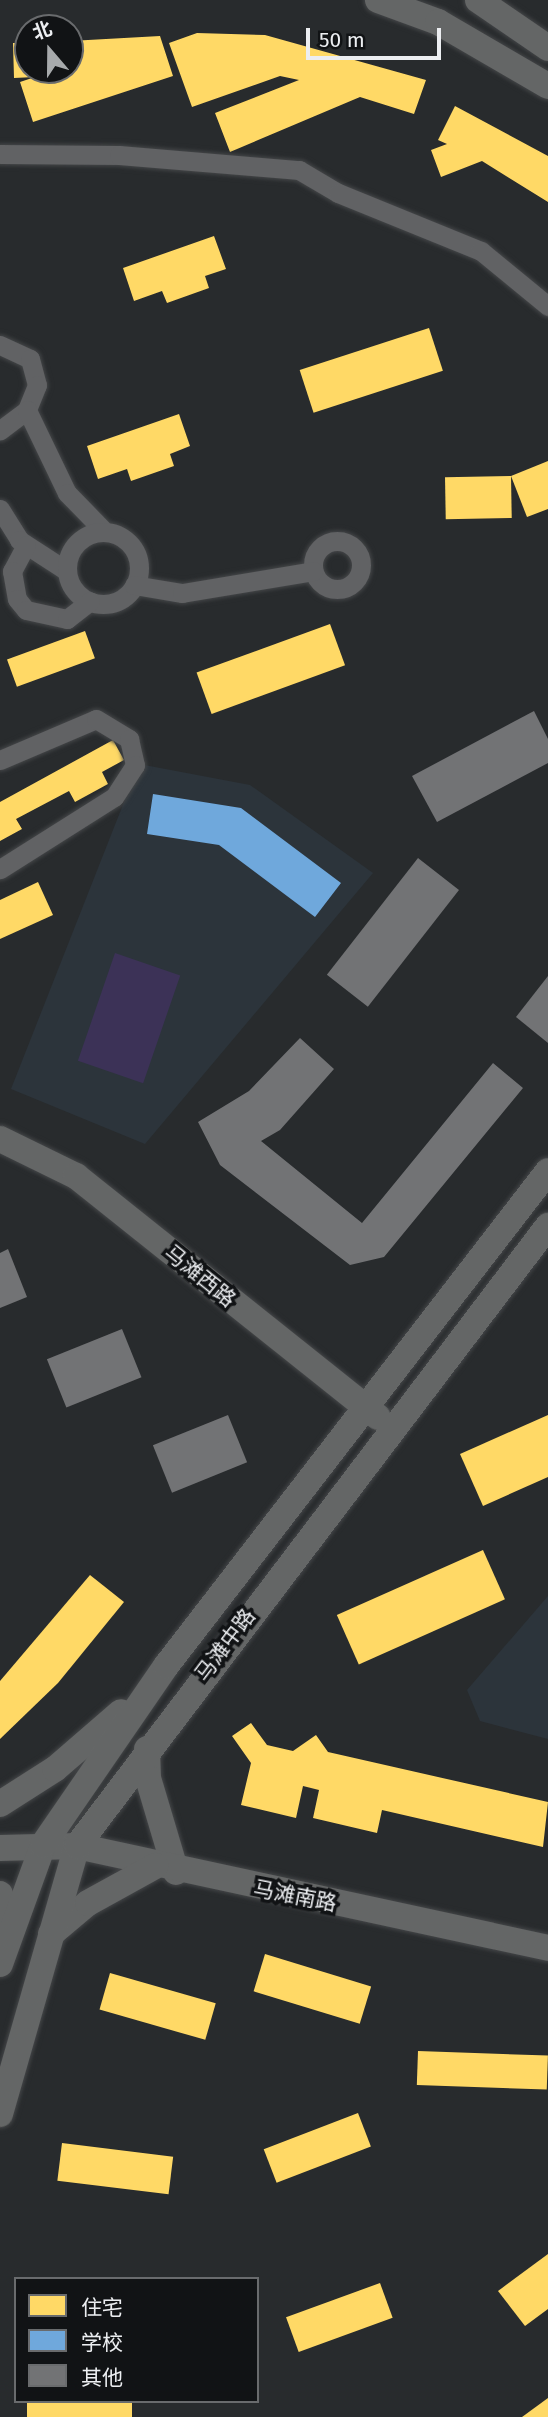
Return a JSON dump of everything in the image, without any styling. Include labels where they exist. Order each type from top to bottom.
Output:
[{"type":"main road","points":[[378,0],[438,22],[548,86]]},
{"type":"main road","points":[[482,1],[548,48]]},
{"type":"main road","name":"马滩西路","points":[[0,1139],[76,1176],[364,1408],[392,1427]]},
{"type":"main road","name":"马滩中路","points":[[0,1964],[43,1845],[166,1666],[548,1171]]},
{"type":"main road","name":"马滩中路","points":[[0,2114],[77,1846],[147,1749],[548,1226]]},
{"type":"main road","points":[[0,1804],[100,1733],[166,1666]]},
{"type":"main road","points":[[51,1934],[88,1903],[166,1869],[148,1778],[147,1749]]},
{"type":"main road","name":"马滩南路","points":[[0,1854],[43,1845]]},
{"type":"main road","name":"马滩南路","points":[[0,1848],[77,1846],[166,1869],[548,1948]]},
{"type":"main road","points":[[0,1894],[12,1930]]},
{"type":"street","points":[[0,154],[119,155],[299,170],[338,193],[481,251],[548,306]]},
{"type":"street","points":[[0,345],[20,350],[36,371],[27,410],[67,493],[105,532],[124,539],[136,555],[134,584],[110,603],[90,601],[74,590],[67,571],[26,545],[0,509]]},
{"type":"street","points":[[0,430],[27,410]]},
{"type":"street","points":[[67,571],[77,543],[105,532]]},
{"type":"street","points":[[26,545],[12,570],[8,600],[52,621],[80,612],[90,601]]},
{"type":"street","points":[[134,584],[182,593],[313,571]]},
{"type":"street","points":[[0,760],[96,719],[129,739],[135,765],[114,797],[0,869]]},
{"type":"shaded area","points":[[139,764],[250,785],[373,873],[145,1144],[11,1089]]},
{"type":"shaded area","points":[[115,953],[180,975],[143,1083],[78,1061]]},
{"type":"shaded area","points":[[548,1596],[548,1739],[480,1721],[467,1690]]},
{"type":"building: 住宅","points":[[197,33],[265,35],[426,80],[414,114],[360,97],[230,152],[215,113],[299,80],[280,76],[192,107],[169,43]]},
{"type":"building: 住宅","points":[[160,36],[173,76],[33,122],[21,84],[84,84],[84,40]]},
{"type":"building: 住宅","points":[[455,106],[548,156],[548,202],[482,161],[441,177],[431,150],[447,144],[438,140]]},
{"type":"building: 住宅","points":[[214,236],[226,269],[205,276],[209,288],[167,303],[162,291],[134,301],[123,268]]},
{"type":"building: 住宅","points":[[429,328],[443,371],[314,413],[300,370]]},
{"type":"building: 住宅","points":[[179,414],[190,446],[170,454],[174,466],[131,481],[127,469],[98,479],[87,446]]},
{"type":"building: 住宅","points":[[548,461],[548,509],[527,517],[511,476]]},
{"type":"building: 住宅","points":[[511,476],[512,518],[446,519],[445,477]]},
{"type":"building: 住宅","points":[[330,624],[345,665],[212,714],[197,673]]},
{"type":"building: 住宅","points":[[85,631],[95,658],[17,687],[7,659]]},
{"type":"building: 住宅","points":[[113,740],[124,760],[102,772],[108,784],[75,802],[69,791],[16,819],[22,829],[0,841],[0,802]]},
{"type":"building: 住宅","points":[[38,882],[53,915],[0,939],[0,900]]},
{"type":"building: 住宅","points":[[548,1415],[548,1477],[483,1506],[460,1454]]},
{"type":"building: 住宅","points":[[483,1550],[505,1599],[359,1664],[337,1615]]},
{"type":"building: 住宅","points":[[90,1575],[124,1602],[58,1683],[0,1739],[0,1681]]},
{"type":"building: 住宅","points":[[251,1723],[267,1745],[293,1751],[316,1735],[328,1752],[548,1802],[543,1847],[382,1810],[377,1833],[313,1818],[319,1790],[303,1786],[296,1818],[241,1805],[251,1763],[232,1736]]},
{"type":"building: 住宅","points":[[265,1954],[371,1986],[360,2024],[254,1991]]},
{"type":"building: 住宅","points":[[110,1973],[216,2003],[205,2040],[100,2010]]},
{"type":"building: 住宅","points":[[418,2051],[548,2056],[547,2090],[417,2085]]},
{"type":"building: 住宅","points":[[358,2113],[371,2147],[277,2183],[264,2149]]},
{"type":"building: 住宅","points":[[62,2143],[173,2157],[169,2194],[57,2181]]},
{"type":"building: 住宅","points":[[548,2254],[548,2309],[525,2326],[498,2291]]},
{"type":"building: 住宅","points":[[380,2283],[393,2318],[299,2352],[286,2317]]},
{"type":"building: 住宅","points":[[548,2398],[548,2417],[522,2417]]},
{"type":"building: 住宅","points":[[27,2403],[132,2403],[132,2417],[27,2417]]},
{"type":"building: 学校","points":[[153,794],[241,808],[341,883],[315,917],[219,845],[147,834]]},
{"type":"building: 其他","points":[[534,711],[548,739],[548,763],[437,822],[412,776]]},
{"type":"building: 其他","points":[[418,858],[459,890],[368,1007],[327,975]]},
{"type":"building: 其他","points":[[548,976],[548,1043],[516,1017]]},
{"type":"building: 其他","points":[[300,1038],[334,1069],[280,1130],[261,1141],[362,1223],[493,1063],[523,1088],[384,1257],[350,1265],[220,1165],[198,1122],[249,1091]]},
{"type":"building: 其他","points":[[8,1249],[27,1297],[0,1308],[0,1253]]},
{"type":"building: 其他","points":[[122,1329],[141,1377],[66,1408],[47,1359]]},
{"type":"building: 其他","points":[[228,1415],[247,1462],[172,1493],[153,1445]]}]
